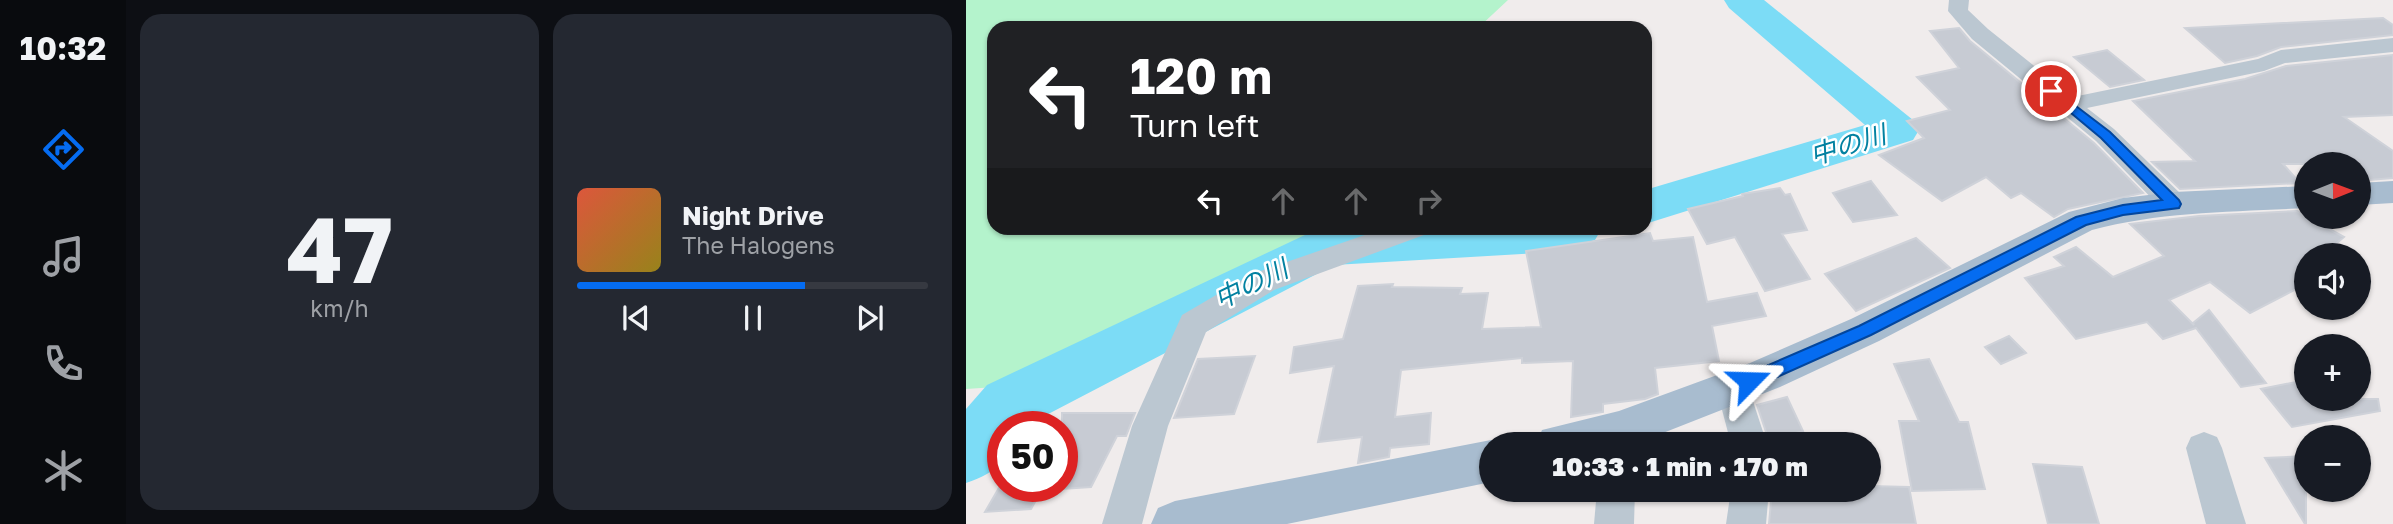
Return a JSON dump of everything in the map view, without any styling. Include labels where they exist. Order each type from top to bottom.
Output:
[{"type":"main road","points":[[2371,193],[2393,192]]},
{"type":"main road","points":[[1630,432],[1865,330],[2081,221],[2123,210],[2174,204],[2294,198]]},
{"type":"main road","points":[[1175,524],[1479,463]]},
{"type":"street","points":[[1959,0],[1958,11],[1980,34],[2105,135],[2174,204]]},
{"type":"street","points":[[2069,105],[2264,64],[2281,57],[2393,45]]},
{"type":"street","points":[[1122,524],[1150,426],[1193,324],[1263,282],[1394,235]]},
{"type":"street","points":[[1733,387],[1746,432]]},
{"type":"street","points":[[2204,448],[2227,524]]},
{"type":"street","points":[[1614,524],[1615,502]]},
{"type":"street","points":[[1746,524],[1749,502]]},
{"type":"green space","points":[[966,0],[1508,0],[1486,21],[987,21],[987,235],[1329,235],[996,387],[966,389]]},
{"type":"building","points":[[2383,18],[2393,25],[2393,35],[2281,47],[2225,63],[2185,28]]},
{"type":"building","points":[[1959,28],[1970,41],[2094,143],[2143,193],[2068,209],[2054,217],[2021,193],[2011,198],[1986,177],[1942,201],[1879,155],[1924,138],[1907,121],[1950,110],[1917,77],[1959,68],[1930,31]]},
{"type":"building","points":[[2107,50],[2144,80],[2110,87],[2074,57]]},
{"type":"building","points":[[2393,55],[2393,115],[2344,117],[2393,151],[2393,178],[2371,180],[2371,152],[2294,152],[2294,164],[2283,164],[2294,176],[2294,183],[2180,189],[2152,162],[2195,161],[2133,101],[2245,79],[2286,66]]},
{"type":"building","points":[[1871,181],[1897,215],[1853,222],[1833,193]]},
{"type":"building","points":[[1780,188],[1785,195],[1790,194],[1807,230],[1782,234],[1810,279],[1765,291],[1735,237],[1707,244],[1688,209],[1743,196],[1742,194]]},
{"type":"building","points":[[2294,211],[2294,229],[2330,229],[2344,237],[2337,243],[2294,243],[2294,290],[2250,313],[2210,282],[2169,300],[2194,325],[2193,323],[2209,310],[2266,383],[2241,387],[2196,328],[2163,339],[2147,322],[2076,339],[2025,278],[2064,266],[2054,257],[2076,247],[2113,277],[2164,256],[2130,224],[2199,216]]},
{"type":"building","points":[[1636,235],[1651,235],[1653,241],[1693,237],[1707,302],[1757,293],[1766,316],[1712,326],[1719,361],[1655,368],[1658,394],[1645,399],[1603,404],[1603,412],[1571,417],[1573,361],[1522,363],[1522,358],[1401,370],[1395,417],[1431,413],[1429,444],[1390,448],[1389,457],[1358,463],[1362,437],[1318,442],[1334,366],[1290,373],[1294,347],[1343,339],[1358,286],[1393,284],[1392,287],[1462,288],[1460,294],[1488,293],[1482,329],[1541,327],[1526,251]]},
{"type":"building","points":[[1916,238],[1950,268],[1856,311],[1825,274]]},
{"type":"building","points":[[2009,336],[2026,353],[2001,364],[1985,347]]},
{"type":"building","points":[[1255,356],[1234,414],[1174,418],[1198,359]]},
{"type":"building","points":[[1929,359],[1959,422],[1968,422],[1985,489],[1912,491],[1899,421],[1919,421],[1894,364]]},
{"type":"building","points":[[2294,382],[2294,411],[2371,411],[2371,399],[2378,399],[2380,411],[2292,427],[2261,389]]},
{"type":"building","points":[[1787,397],[1803,431],[1766,432],[1757,405]]},
{"type":"building","points":[[1078,413],[1135,413],[1126,436],[1117,436],[1091,487],[1078,488]]},
{"type":"building","points":[[2294,457],[2294,502],[2306,502],[2306,524],[2305,524],[2265,458]]},
{"type":"building","points":[[2033,464],[2082,467],[2099,524],[2048,524]]},
{"type":"building","points":[[1881,486],[1909,487],[1916,524],[1769,524],[1771,502],[1881,502]]},
{"type":"building","points":[[991,502],[1035,502],[1031,509],[985,512]]},
{"type":"waterway","name":"中の川","points":[[1652,205],[1897,130],[1742,0]]},
{"type":"waterway","name":"中の川","points":[[966,454],[1009,404],[1325,247],[1538,235]]},
{"type":"route","points":[[1749,381],[1865,330],[2081,221],[2123,210],[2174,204],[2105,135],[2051,91]]}]
